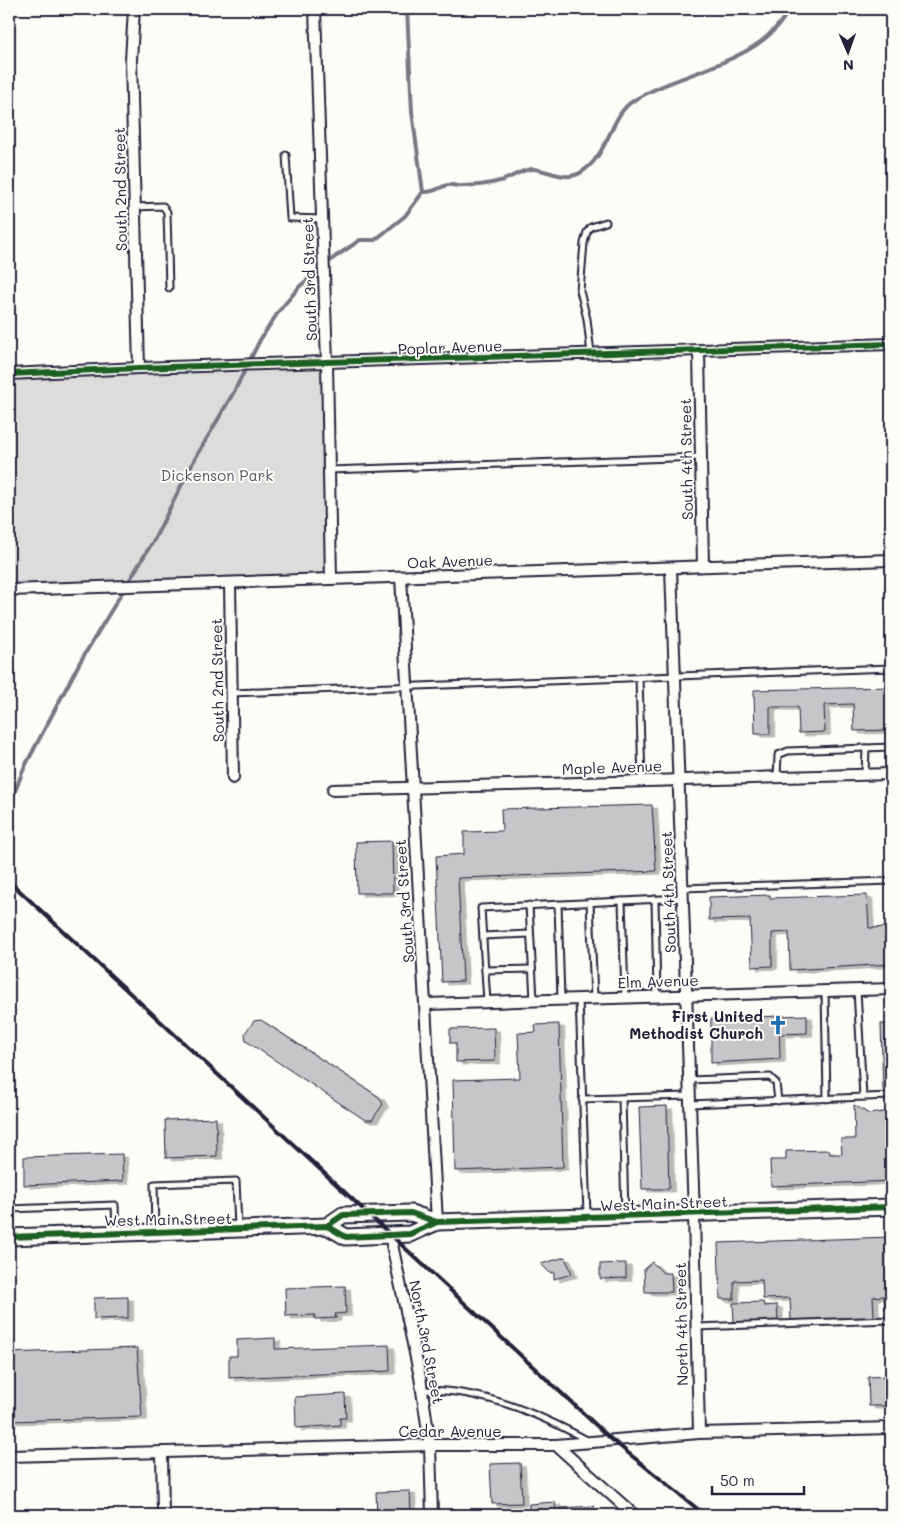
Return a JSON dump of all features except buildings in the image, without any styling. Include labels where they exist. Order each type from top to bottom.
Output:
[{"type":"main road","name":"West Main Street","points":[[9,1236],[327,1226],[343,1215],[411,1213],[437,1222],[891,1207]]},
{"type":"main road","name":"West Main Street","points":[[327,1226],[346,1237],[410,1234],[437,1222]]},
{"type":"street","name":"South 2nd Street","points":[[134,9],[132,60],[139,368]]},
{"type":"street","name":"South 3rd Street","points":[[314,9],[327,363],[331,579]]},
{"type":"street","name":"Poplar Avenue","points":[[9,374],[139,368],[699,352],[891,344]]},
{"type":"street","name":"South 4th Street","points":[[699,352],[703,566]]},
{"type":"street","name":"Oak Avenue","points":[[9,590],[891,560]]},
{"type":"street","name":"South 4th Street","points":[[671,568],[694,1214]]},
{"type":"street","name":"South 3rd Street","points":[[401,577],[411,787],[426,1004],[437,1222]]},
{"type":"street","name":"South 2nd Street","points":[[230,583],[233,778]]},
{"type":"street","name":"Maple Avenue","points":[[333,790],[891,774]]},
{"type":"street","name":"Elm Avenue","points":[[426,1004],[891,989]]},
{"type":"street","name":"North 4th Street","points":[[694,1214],[699,1433]]},
{"type":"street","name":"North 3rd Street","points":[[390,1235],[422,1390],[430,1445],[432,1515]]},
{"type":"street","name":"Cedar Avenue","points":[[9,1456],[430,1445],[556,1445],[699,1433],[891,1428]]},
{"type":"street","points":[[556,1445],[634,1515]]},
{"type":"street","points":[[162,1452],[163,1515]]},
{"type":"lane","points":[[286,155],[290,218],[321,219]]},
{"type":"lane","points":[[135,207],[163,206],[167,212],[169,288]]},
{"type":"lane","points":[[591,355],[587,319],[580,291],[584,243],[587,232],[591,227],[606,222]]},
{"type":"lane","points":[[329,470],[701,457]]},
{"type":"lane","points":[[232,693],[891,668]]},
{"type":"lane","points":[[639,677],[642,782]]},
{"type":"lane","points":[[776,778],[778,755],[788,751],[891,746]]},
{"type":"lane","points":[[865,775],[866,748]]},
{"type":"lane","points":[[487,1002],[482,908],[655,899],[683,893],[891,881]]},
{"type":"lane","points":[[655,899],[657,996]]},
{"type":"lane","points":[[622,901],[625,997]]},
{"type":"lane","points":[[590,902],[594,998]]},
{"type":"lane","points":[[558,904],[561,999]]},
{"type":"lane","points":[[529,905],[534,1000]]},
{"type":"lane","points":[[483,936],[530,934]]},
{"type":"lane","points":[[485,970],[532,969]]},
{"type":"lane","points":[[858,990],[863,1097]]},
{"type":"lane","points":[[825,991],[827,1099]]},
{"type":"lane","points":[[579,999],[587,1217]]},
{"type":"lane","points":[[689,1080],[770,1077],[776,1083],[778,1101]]},
{"type":"lane","points":[[582,1099],[778,1101],[891,1096]]},
{"type":"lane","points":[[622,1098],[626,1216]]},
{"type":"lane","points":[[155,1232],[154,1184],[236,1181],[238,1230]]},
{"type":"lane","points":[[9,1209],[115,1205],[116,1233]]},
{"type":"lane","points":[[696,1326],[891,1320]]},
{"type":"lane","points":[[422,1390],[456,1392],[518,1407],[558,1424],[590,1442]]},
{"type":"green space","name":"Dickenson Park","points":[[327,363],[331,579],[9,590],[9,375]]},
{"type":"waterway","points":[[9,807],[24,768],[80,662],[155,538],[192,464],[235,390],[260,340],[279,311],[300,286],[335,257],[360,240],[375,240],[405,216],[423,192],[412,112],[407,9]]},
{"type":"waterway","points":[[423,192],[431,192],[448,185],[461,186],[491,183],[504,180],[528,169],[562,176],[580,173],[590,166],[597,157],[625,107],[652,91],[740,54],[760,42],[776,28],[789,9]]},
{"type":"railway","points":[[9,881],[611,1439],[705,1515]]},
{"type":"cycle path","points":[[9,374],[139,368],[891,344]]},
{"type":"cycle path","points":[[327,1226],[343,1215],[411,1213],[437,1222],[891,1207]]},
{"type":"cycle path","points":[[9,1237],[327,1226],[346,1237],[410,1234],[437,1222]]},
{"type":"place","name":"First United Methodist Church","points":[[778,1025]]}]
